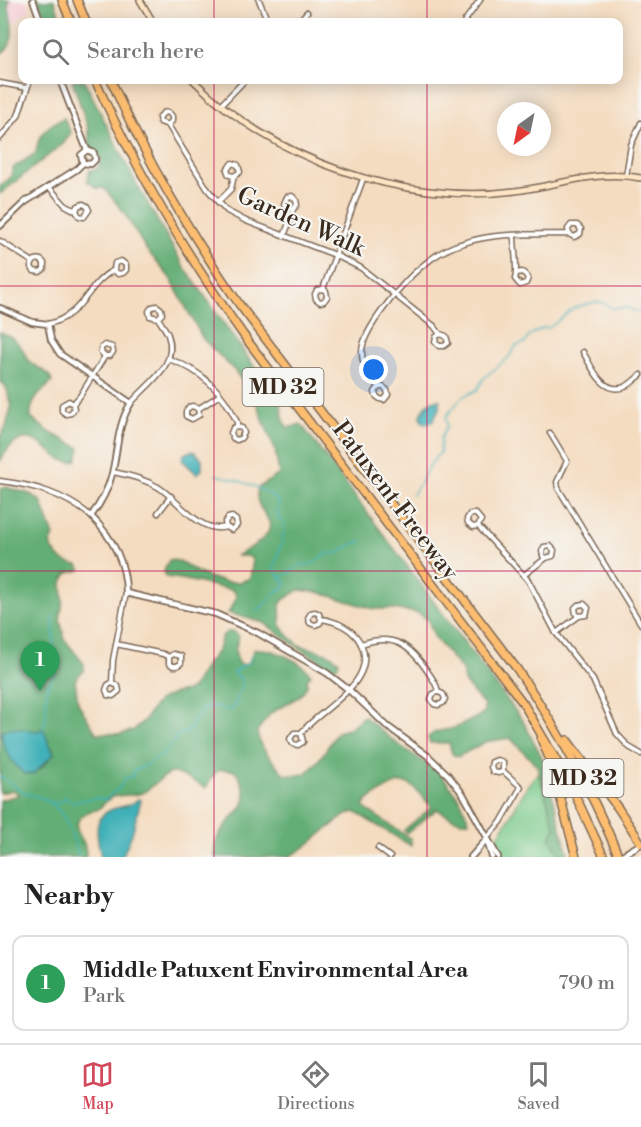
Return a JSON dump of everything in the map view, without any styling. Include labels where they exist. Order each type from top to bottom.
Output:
[{"type":"highway","points":[[62,0],[69,18]]},
{"type":"highway","points":[[77,0],[84,18]]},
{"type":"highway","name":"Patuxent Freeway","points":[[97,84],[154,196],[221,304],[503,674],[556,758],[604,857]]},
{"type":"highway","name":"Patuxent Freeway","points":[[113,84],[176,207],[233,296],[540,702],[583,777],[619,857]]},
{"type":"highway","points":[[503,674],[538,732],[551,762],[576,857]]},
{"type":"highway","points":[[540,702],[622,813],[641,843]]},
{"type":"main road","points":[[140,0],[151,18]]},
{"type":"main road","points":[[198,84],[222,105],[279,143],[328,166],[363,179],[424,190],[484,194],[514,192],[598,176],[641,178]]},
{"type":"street","points":[[33,0],[40,18]]},
{"type":"street","points":[[259,0],[266,18]]},
{"type":"street","points":[[467,18],[480,0]]},
{"type":"street","points":[[302,18],[307,12]]},
{"type":"street","points":[[0,83],[27,88]]},
{"type":"street","points":[[0,138],[18,116],[28,84]]},
{"type":"street","points":[[62,84],[87,150],[94,153],[95,160],[89,165],[83,163]]},
{"type":"street","points":[[222,105],[241,84]]},
{"type":"street","points":[[626,176],[630,145],[641,123]]},
{"type":"street","name":"Garden Walk","points":[[168,125],[208,190],[233,215],[335,255],[361,268],[434,326],[440,334]]},
{"type":"street","points":[[83,163],[81,155],[87,150]]},
{"type":"street","points":[[0,226],[16,208],[83,163]]},
{"type":"street","points":[[218,202],[231,189],[234,176]]},
{"type":"street","points":[[322,289],[363,179]]},
{"type":"street","points":[[49,186],[65,205],[76,211]]},
{"type":"street","points":[[284,236],[293,209]]},
{"type":"street","points":[[379,387],[364,367],[363,344],[370,326],[416,271],[442,252],[476,239],[569,234]]},
{"type":"street","points":[[514,236],[517,273]]},
{"type":"street","points":[[0,241],[33,262]]},
{"type":"street","points":[[0,308],[36,323],[58,322],[72,313],[105,275],[114,270]]},
{"type":"street","points":[[91,516],[105,495],[113,472],[119,428],[131,403],[162,371],[169,359],[169,339],[158,318]]},
{"type":"street","points":[[48,324],[51,340],[60,354],[131,403]]},
{"type":"street","points":[[583,352],[598,378],[609,387],[623,387],[641,375]]},
{"type":"street","points":[[73,404],[105,356]]},
{"type":"street","points":[[169,359],[185,364],[201,374],[220,395],[234,417],[237,427]]},
{"type":"street","points":[[198,409],[220,395]]},
{"type":"street","points":[[550,433],[567,461],[557,482],[558,488],[641,624]]},
{"type":"street","points":[[113,472],[144,480],[171,496],[205,525],[214,528],[226,526]]},
{"type":"street","points":[[0,481],[28,485],[72,501],[91,516],[117,549],[124,568],[126,593],[112,668],[112,683]]},
{"type":"street","points":[[158,513],[171,496]]},
{"type":"street","points":[[478,526],[490,542],[533,587],[556,633],[593,680],[620,739],[641,753]]},
{"type":"street","points":[[524,575],[546,558]]},
{"type":"street","points":[[126,593],[203,609],[245,626],[317,665],[448,775],[463,794],[498,857]]},
{"type":"street","points":[[556,633],[579,616]]},
{"type":"street","points":[[301,733],[310,722],[334,705],[349,690],[362,669],[364,656],[361,644],[346,628],[321,619]]},
{"type":"street","points":[[361,644],[388,640],[406,647],[418,658],[436,684],[438,692]]},
{"type":"street","points":[[116,644],[169,657]]},
{"type":"street","points":[[471,857],[501,822],[521,787],[502,771]]},
{"type":"street","points":[[487,839],[492,857]]},
{"type":"street","points":[[619,857],[641,843]]},
{"type":"street","points":[[378,848],[390,857]]},
{"type":"shaded area","points":[[0,0],[27,0],[31,10],[0,32]]},
{"type":"green space","points":[[0,0],[10,0],[8,4],[12,32],[9,45],[0,54]]},
{"type":"green space","points":[[38,0],[54,0],[61,18],[45,18]]},
{"type":"green space","points":[[73,84],[86,84],[135,181],[183,265],[281,405],[288,428],[301,424],[523,721],[542,757],[569,857],[561,857],[550,838],[555,828],[538,767],[510,738],[485,742],[458,757],[452,754],[449,743],[430,743],[428,737],[473,719],[484,712],[484,705],[464,682],[462,670],[435,638],[428,620],[418,613],[374,609],[317,592],[299,590],[283,600],[280,605],[281,626],[299,645],[329,654],[339,661],[337,667],[330,667],[264,623],[228,613],[235,601],[236,595],[233,590],[166,577],[164,571],[169,560],[174,560],[218,580],[238,582],[250,578],[253,560],[248,556],[236,556],[256,544],[266,535],[270,527],[257,498],[258,488],[279,474],[275,450],[255,399],[235,371],[203,339],[170,278],[146,249],[123,211],[104,188],[97,188],[87,181],[90,170],[97,169],[101,160],[90,145],[88,128]]},
{"type":"green space","points":[[64,118],[71,133],[64,143],[0,194],[0,186],[10,178],[13,168],[36,153],[44,131]]},
{"type":"green space","points":[[0,332],[16,341],[31,363],[51,378],[52,382],[34,402],[31,418],[51,433],[80,448],[77,460],[69,462],[61,459],[38,442],[29,439],[21,440],[11,446],[0,461],[0,438],[11,408],[7,389],[0,380]]},
{"type":"green space","points":[[6,487],[30,494],[41,501],[54,536],[50,545],[61,559],[78,565],[81,570],[68,573],[62,583],[63,601],[60,620],[65,640],[84,664],[84,670],[75,680],[78,703],[96,733],[121,734],[134,730],[158,701],[192,688],[218,650],[222,636],[227,632],[233,632],[239,636],[235,650],[238,663],[243,665],[250,662],[254,649],[269,650],[293,660],[311,675],[300,696],[271,713],[257,731],[263,748],[284,774],[299,775],[309,771],[337,732],[348,729],[364,716],[395,742],[440,773],[461,801],[469,821],[457,820],[437,809],[407,833],[404,830],[432,807],[409,784],[398,783],[371,798],[363,807],[411,839],[411,846],[355,812],[348,814],[290,856],[215,857],[215,844],[221,832],[243,803],[245,794],[242,784],[235,771],[219,770],[206,788],[184,776],[171,773],[144,792],[112,797],[97,810],[92,810],[81,817],[77,829],[86,849],[86,857],[0,857],[0,800],[19,795],[13,790],[0,793],[0,489]],"holes":[[[5,729],[37,731],[43,729],[53,749],[43,766],[35,772],[25,774],[17,767]]]},
{"type":"green space","points":[[538,773],[566,857],[504,857],[495,840]]},
{"type":"water","points":[[440,400],[440,407],[432,422],[426,424],[421,420],[423,411],[429,403]]},
{"type":"water","points":[[191,451],[202,459],[202,470],[197,474],[182,460],[184,454]]},
{"type":"water","points":[[10,728],[37,731],[43,729],[54,754],[33,774],[25,774],[8,755],[2,731]]},
{"type":"water","points":[[138,799],[141,800],[132,834],[122,857],[101,857],[97,827],[102,816],[108,811]]},
{"type":"waterway","points":[[412,495],[440,453],[441,438],[447,426],[446,417],[462,397],[477,390],[484,378],[509,357],[516,346],[525,343],[530,335],[543,328],[549,328],[574,308],[595,302],[604,303],[611,308],[627,308],[641,313]]},
{"type":"waterway","points":[[216,475],[241,481],[267,493],[279,503],[278,517],[285,525],[273,568],[281,578]]},
{"type":"waterway","points":[[256,613],[277,591],[283,588],[286,583],[281,578],[300,565],[312,564],[326,554],[338,553],[362,541]]},
{"type":"waterway","points":[[43,729],[47,689],[55,672],[53,617]]},
{"type":"waterway","points":[[51,803],[61,802],[65,797],[73,802],[95,798],[106,800],[119,789],[125,778],[132,777],[134,770],[162,756],[179,734],[191,728],[205,708],[212,706],[233,709],[242,686],[240,677],[234,675],[233,672],[249,662],[252,653]]},
{"type":"waterway","points":[[0,776],[24,792],[53,804],[59,810],[68,825],[79,857]]},
{"type":"place","name":"Middle Patuxent Environmental Area","points":[[40,691]]}]
